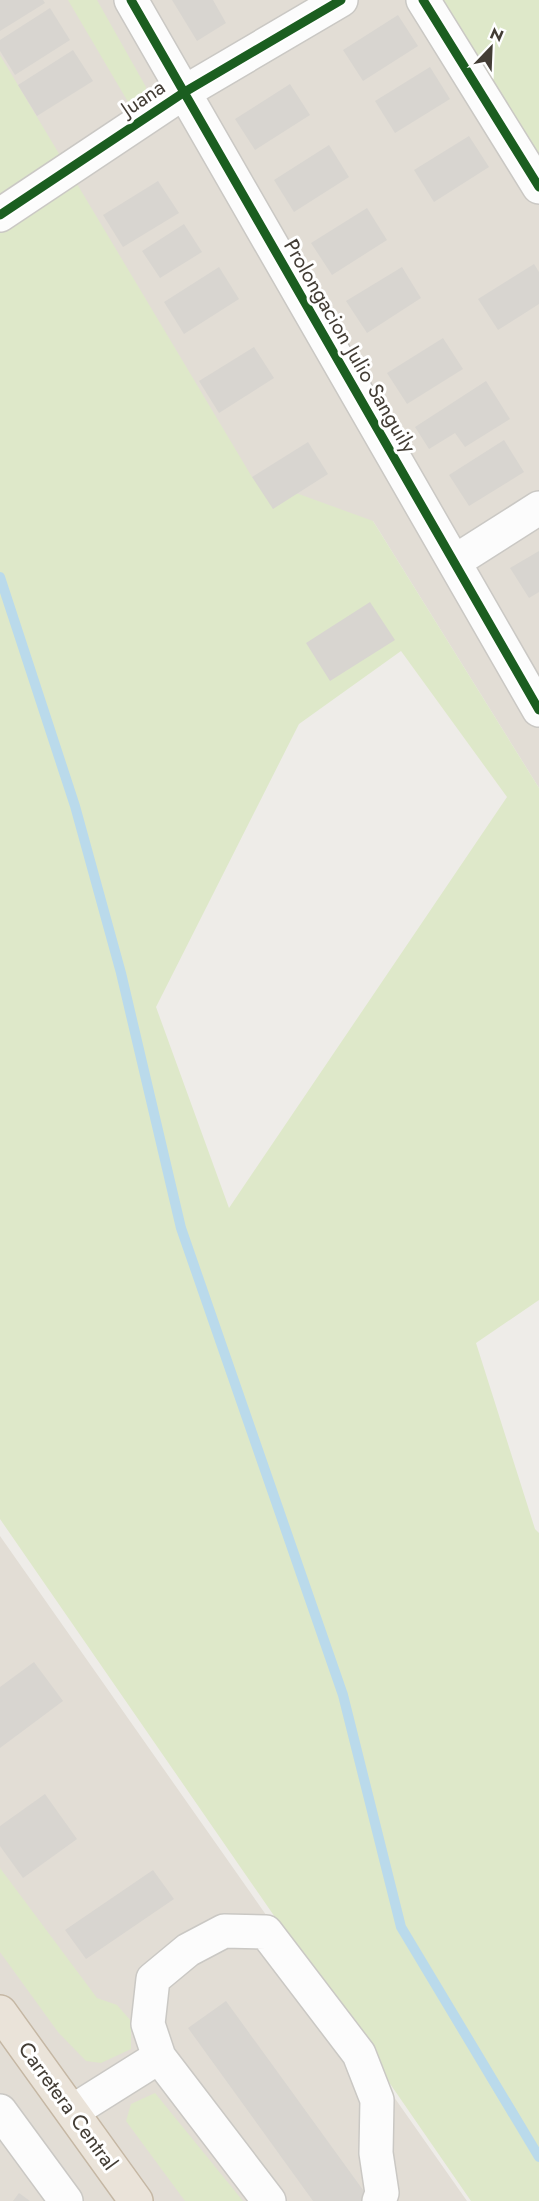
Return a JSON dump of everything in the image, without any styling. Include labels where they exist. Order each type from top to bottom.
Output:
[{"type":"highway","name":"Carretera Central","points":[[0,2012],[136,2201]]},
{"type":"street","name":"Prolongacion Julio Sanguily","points":[[131,0],[539,710]]},
{"type":"street","name":"Juana","points":[[0,215],[183,93],[341,0]]},
{"type":"street","points":[[423,0],[539,187]]},
{"type":"street","points":[[454,562],[539,508]]},
{"type":"street","points":[[269,2201],[159,2057],[148,2024],[153,1979],[188,1950],[224,1931],[266,1932],[359,2054],[377,2100],[376,2153],[382,2193],[379,2201]]},
{"type":"street","points":[[73,2111],[159,2057]]},
{"type":"street","points":[[0,2112],[66,2201]]},
{"type":"shaded area","points":[[0,0],[539,0],[539,788],[373,521],[0,518]]},
{"type":"shaded area","points":[[0,1536],[467,2201],[0,2201]]},
{"type":"green space","points":[[68,0],[97,0],[146,87],[145,95],[131,107]]},
{"type":"green space","points":[[423,0],[539,0],[539,187]]},
{"type":"green space","points":[[0,55],[252,477],[373,521],[539,788],[539,1300],[476,1343],[535,1529],[539,1533],[539,2201],[471,2201],[0,1519]],"holes":[[[401,651],[507,797],[229,1208],[156,1007],[299,724]]]},
{"type":"green space","points":[[0,1868],[97,1998],[117,2005],[131,2021],[131,2049],[101,2063],[86,2061],[58,2032],[0,1952]]},
{"type":"green space","points":[[155,2093],[243,2201],[185,2201],[126,2121],[131,2104]]},
{"type":"building","points":[[0,0],[43,0],[45,3],[0,31]]},
{"type":"building","points":[[172,0],[213,0],[226,23],[197,41]]},
{"type":"building","points":[[50,8],[70,40],[15,75],[0,51],[0,40]]},
{"type":"building","points":[[398,15],[418,46],[363,81],[343,50]]},
{"type":"building","points":[[73,50],[93,81],[37,116],[18,85]]},
{"type":"building","points":[[430,67],[450,99],[395,133],[375,101]]},
{"type":"building","points":[[290,84],[310,115],[255,150],[235,119]]},
{"type":"building","points":[[469,136],[489,167],[434,202],[414,170]]},
{"type":"building","points":[[329,145],[349,177],[294,212],[274,180]]},
{"type":"building","points":[[158,181],[179,213],[123,247],[103,215]]},
{"type":"building","points":[[367,208],[387,240],[332,275],[311,243]]},
{"type":"building","points":[[184,224],[202,252],[160,278],[142,251]]},
{"type":"building","points":[[534,264],[539,272],[539,304],[498,330],[478,299]]},
{"type":"building","points":[[219,267],[239,299],[184,334],[164,302]]},
{"type":"building","points":[[402,267],[421,298],[367,333],[346,301]]},
{"type":"building","points":[[443,338],[463,369],[407,404],[387,373]]},
{"type":"building","points":[[254,347],[274,378],[219,413],[199,381]]},
{"type":"building","points":[[486,381],[510,419],[465,447],[455,433],[429,449],[415,427]]},
{"type":"building","points":[[504,440],[524,472],[469,506],[449,475]]},
{"type":"building","points":[[308,442],[328,474],[273,509],[252,477]]},
{"type":"building","points":[[539,551],[539,592],[529,598],[510,568]]},
{"type":"building","points":[[370,602],[395,640],[330,681],[306,643]]},
{"type":"building","points":[[34,1662],[63,1701],[0,1748],[0,1687]]},
{"type":"building","points":[[45,1794],[77,1839],[23,1878],[0,1846],[0,1826]]},
{"type":"building","points":[[153,1870],[174,1899],[86,1959],[65,1930]]},
{"type":"building","points":[[226,2001],[371,2201],[313,2201],[188,2028]]},
{"type":"building","points":[[19,2193],[30,2201],[13,2201]]},
{"type":"waterway","points":[[0,577],[75,806],[121,973],[181,1228],[343,1695],[401,1927],[539,2157]]},
{"type":"cycle path","points":[[131,0],[539,710]]},
{"type":"cycle path","points":[[0,215],[183,93],[341,0]]},
{"type":"cycle path","points":[[423,0],[539,187]]}]
